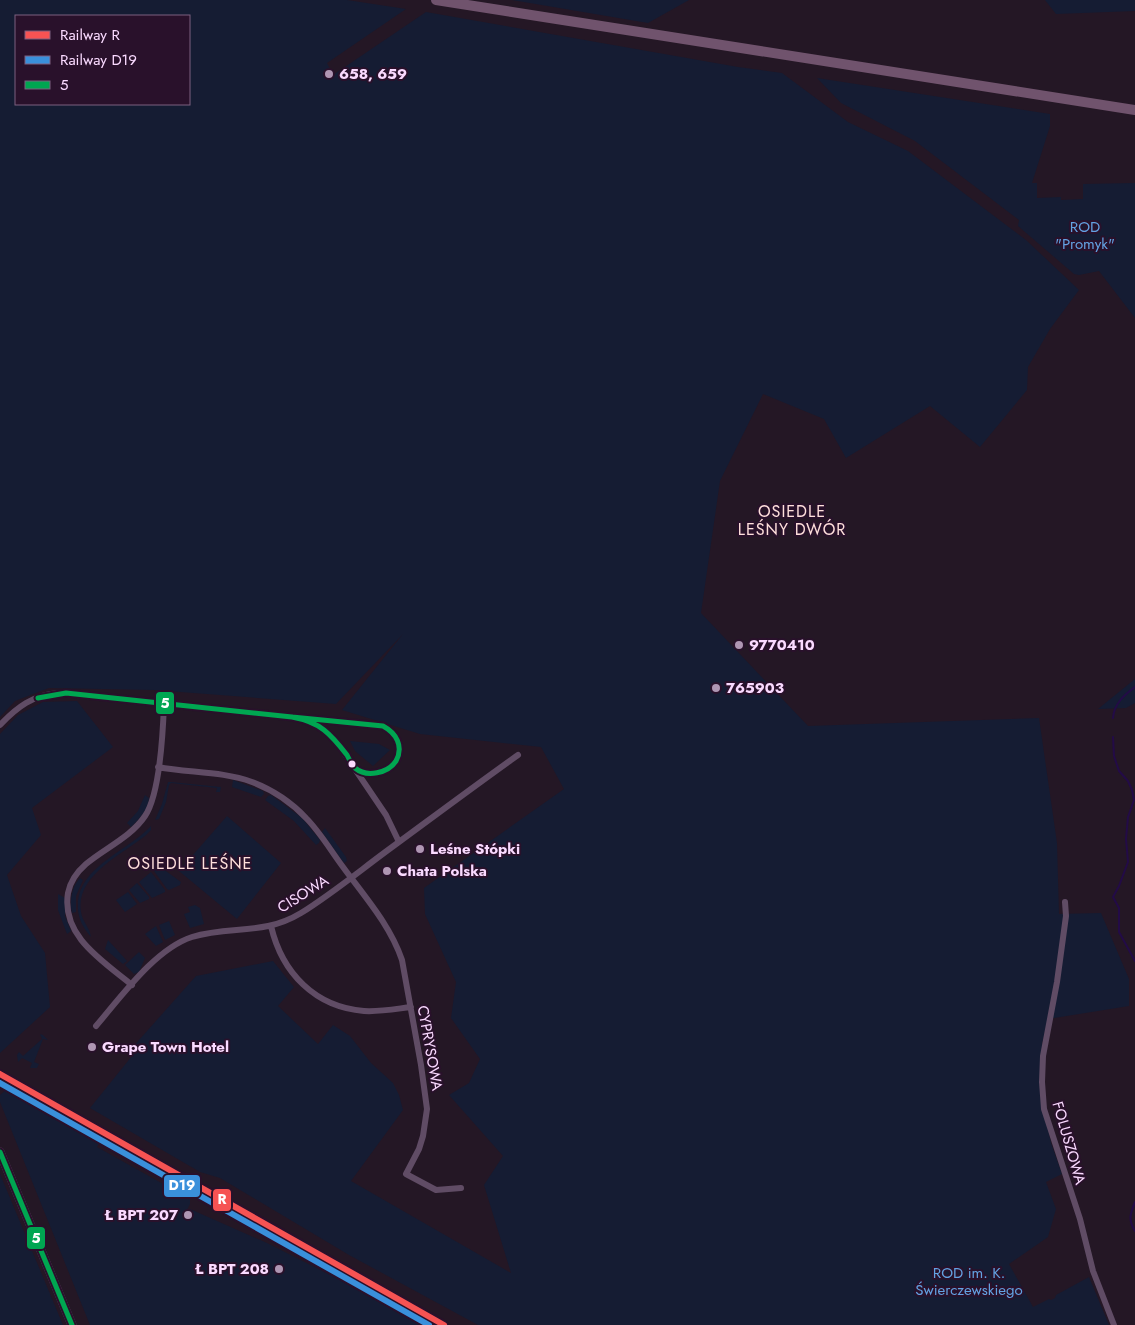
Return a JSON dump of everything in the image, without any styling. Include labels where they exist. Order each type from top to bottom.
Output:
[{"type":"main road","points":[[436,0],[1135,110]]},
{"type":"main road","points":[[0,1152],[72,1325]]},
{"type":"street","points":[[0,725],[27,702],[50,693],[66,693],[303,719],[323,728],[338,744],[379,803],[399,842]]},
{"type":"street","points":[[132,985],[79,937],[69,919],[69,889],[79,870],[130,832],[152,804],[155,793],[164,704]]},
{"type":"street","name":"CISOWA","points":[[96,1026],[156,958],[173,946],[191,937],[271,926],[287,921],[351,878],[518,755]]},
{"type":"street","name":"CYPRYSOWA","points":[[158,767],[233,777],[254,783],[273,792],[291,804],[307,818],[387,926],[402,960],[424,1080],[427,1109],[419,1149],[406,1174],[436,1190],[462,1188]]},
{"type":"street","name":"FOLUSZOWA","points":[[1065,902],[1066,916],[1057,982],[1043,1056],[1044,1109],[1080,1219],[1092,1271],[1114,1325]]},
{"type":"street","points":[[271,926],[275,944],[284,962],[295,977],[318,996],[356,1010],[374,1011],[410,1007]]},
{"type":"green space","name":"ROD im. K. Świerczewskiego","points":[[0,0],[347,0],[406,9],[327,63],[333,75],[426,12],[738,67],[782,73],[848,122],[908,151],[1026,240],[1079,290],[1050,329],[1028,367],[1027,390],[980,447],[930,406],[846,458],[824,419],[763,394],[720,481],[701,613],[808,726],[1039,718],[1057,843],[1059,914],[1101,913],[1129,979],[1129,1006],[1048,1019],[1042,1044],[1044,1110],[1051,1143],[1062,1174],[1046,1182],[1056,1209],[1048,1237],[1009,1264],[1033,1307],[1055,1298],[1056,1295],[1089,1277],[1109,1325],[478,1325],[349,1255],[220,1178],[200,1172],[90,1108],[132,1056],[131,1049],[196,976],[273,961],[294,987],[278,1006],[318,1044],[333,1025],[350,1036],[371,1063],[393,1083],[399,1095],[403,1110],[351,1181],[511,1273],[484,1185],[503,1156],[449,1095],[469,1083],[480,1059],[451,1018],[456,982],[425,914],[424,888],[564,789],[541,747],[420,734],[342,710],[403,634],[336,704],[154,690],[49,688],[15,701],[0,717]]},
{"type":"green space","points":[[512,0],[689,0],[648,23]]},
{"type":"green space","points":[[1045,0],[1135,0],[1135,11],[1056,14]]},
{"type":"green space","name":"ROD \"Promyk\"","points":[[817,78],[1050,114],[1050,126],[1032,183],[1037,183],[1037,198],[1061,197],[1061,200],[1083,199],[1083,184],[1135,183],[1135,318],[1099,271],[1079,275],[1074,274],[1018,226],[1019,220],[915,141],[841,103]]},
{"type":"green space","points":[[1135,679],[1135,703],[1126,708],[1098,709]]},
{"type":"green space","points":[[77,701],[113,747],[32,808],[41,835],[7,875],[21,916],[45,953],[50,1007],[0,1053],[0,734],[18,715],[43,702]]},
{"type":"green space","points":[[350,741],[379,744],[390,750],[373,766],[355,751]]},
{"type":"green space","points":[[233,780],[263,791],[264,794],[261,797],[232,787]]},
{"type":"green space","points":[[168,782],[221,787],[220,792],[216,792],[217,788],[171,783],[159,819],[155,820]]},
{"type":"green space","points":[[145,795],[149,798],[149,802],[131,827],[127,823],[138,811]]},
{"type":"green space","points":[[271,795],[302,818],[320,840],[319,843],[316,845],[294,821],[265,800]]},
{"type":"green space","points":[[227,816],[281,863],[237,919],[179,871]]},
{"type":"green space","points":[[151,826],[151,830],[145,836],[92,877],[85,888],[81,899],[81,912],[91,937],[85,930],[78,914],[80,892],[86,880],[95,870]]},
{"type":"green space","points":[[325,828],[346,857],[347,861],[344,863],[322,832]]},
{"type":"green space","points":[[159,866],[181,882],[180,885],[169,890],[167,889],[154,871]]},
{"type":"green space","points":[[151,872],[165,890],[165,892],[152,898],[139,882]]},
{"type":"green space","points":[[80,878],[83,880],[76,896],[76,912],[72,913],[72,894]]},
{"type":"green space","points":[[137,883],[149,897],[149,899],[140,903],[129,890]]},
{"type":"green space","points":[[128,892],[137,904],[125,912],[116,900]]},
{"type":"green space","points":[[58,894],[65,898],[65,916],[71,931],[67,934],[58,910]]},
{"type":"green space","points":[[195,905],[200,908],[204,924],[190,928],[184,914],[190,912],[188,907]]},
{"type":"green space","points":[[169,921],[175,935],[165,940],[159,925]]},
{"type":"green space","points":[[156,926],[163,942],[156,946],[145,934]]},
{"type":"green space","points":[[108,940],[127,961],[123,964],[105,949]]},
{"type":"green space","points":[[139,952],[145,958],[139,972],[134,974],[125,965]]},
{"type":"green space","points":[[40,1034],[48,1040],[43,1039],[34,1062],[39,1064],[37,1068],[30,1068],[32,1063],[22,1058],[18,1062],[17,1055],[19,1052],[23,1056],[42,1039]]},
{"type":"green space","points":[[8,1088],[101,1140],[97,1147],[190,1199],[186,1212],[190,1209],[267,1243],[429,1325],[90,1325],[0,1102],[0,1095]]},
{"type":"green space","points":[[0,1174],[63,1325],[0,1325]]},
{"type":"waterway","points":[[1113,718],[1115,708],[1120,700],[1135,687]]},
{"type":"waterway","points":[[1113,737],[1114,756],[1119,771],[1128,781],[1134,800],[1128,817],[1126,839],[1128,862],[1113,897],[1119,908],[1119,932],[1135,961]]},
{"type":"waterway","points":[[1135,1202],[1130,1217],[1135,1231]]},
{"type":"rail line","name":"R","points":[[0,1074],[444,1325]]},
{"type":"rail line","name":"D19","points":[[0,1083],[429,1325]]},
{"type":"transit line","name":"5","points":[[38,698],[66,693],[292,717]]},
{"type":"transit line","name":"5","points":[[292,717],[383,726],[392,732],[399,745],[396,761],[388,769],[377,773],[360,771],[354,767],[342,748],[324,730],[308,721],[292,717]]},
{"type":"transit line","name":"5","points":[[0,1152],[72,1325]]},
{"type":"place","name":"658, 659","points":[[329,74]]},
{"type":"place","name":"9770410","points":[[739,645]]},
{"type":"place","name":"765903","points":[[716,688]]},
{"type":"place","name":"Leśne Stópki","points":[[420,849]]},
{"type":"place","name":"Chata Polska","points":[[387,871]]},
{"type":"place","name":"Grape Town Hotel","points":[[92,1047]]},
{"type":"place","name":"Ł BPT 207","points":[[188,1215]]},
{"type":"place","name":"Ł BPT 208","points":[[279,1269]]},
{"type":"district","name":"OSIEDLE LEŚNY DWÓR","points":[[792,520]]},
{"type":"district","name":"OSIEDLE LEŚNE","points":[[190,863]]}]
